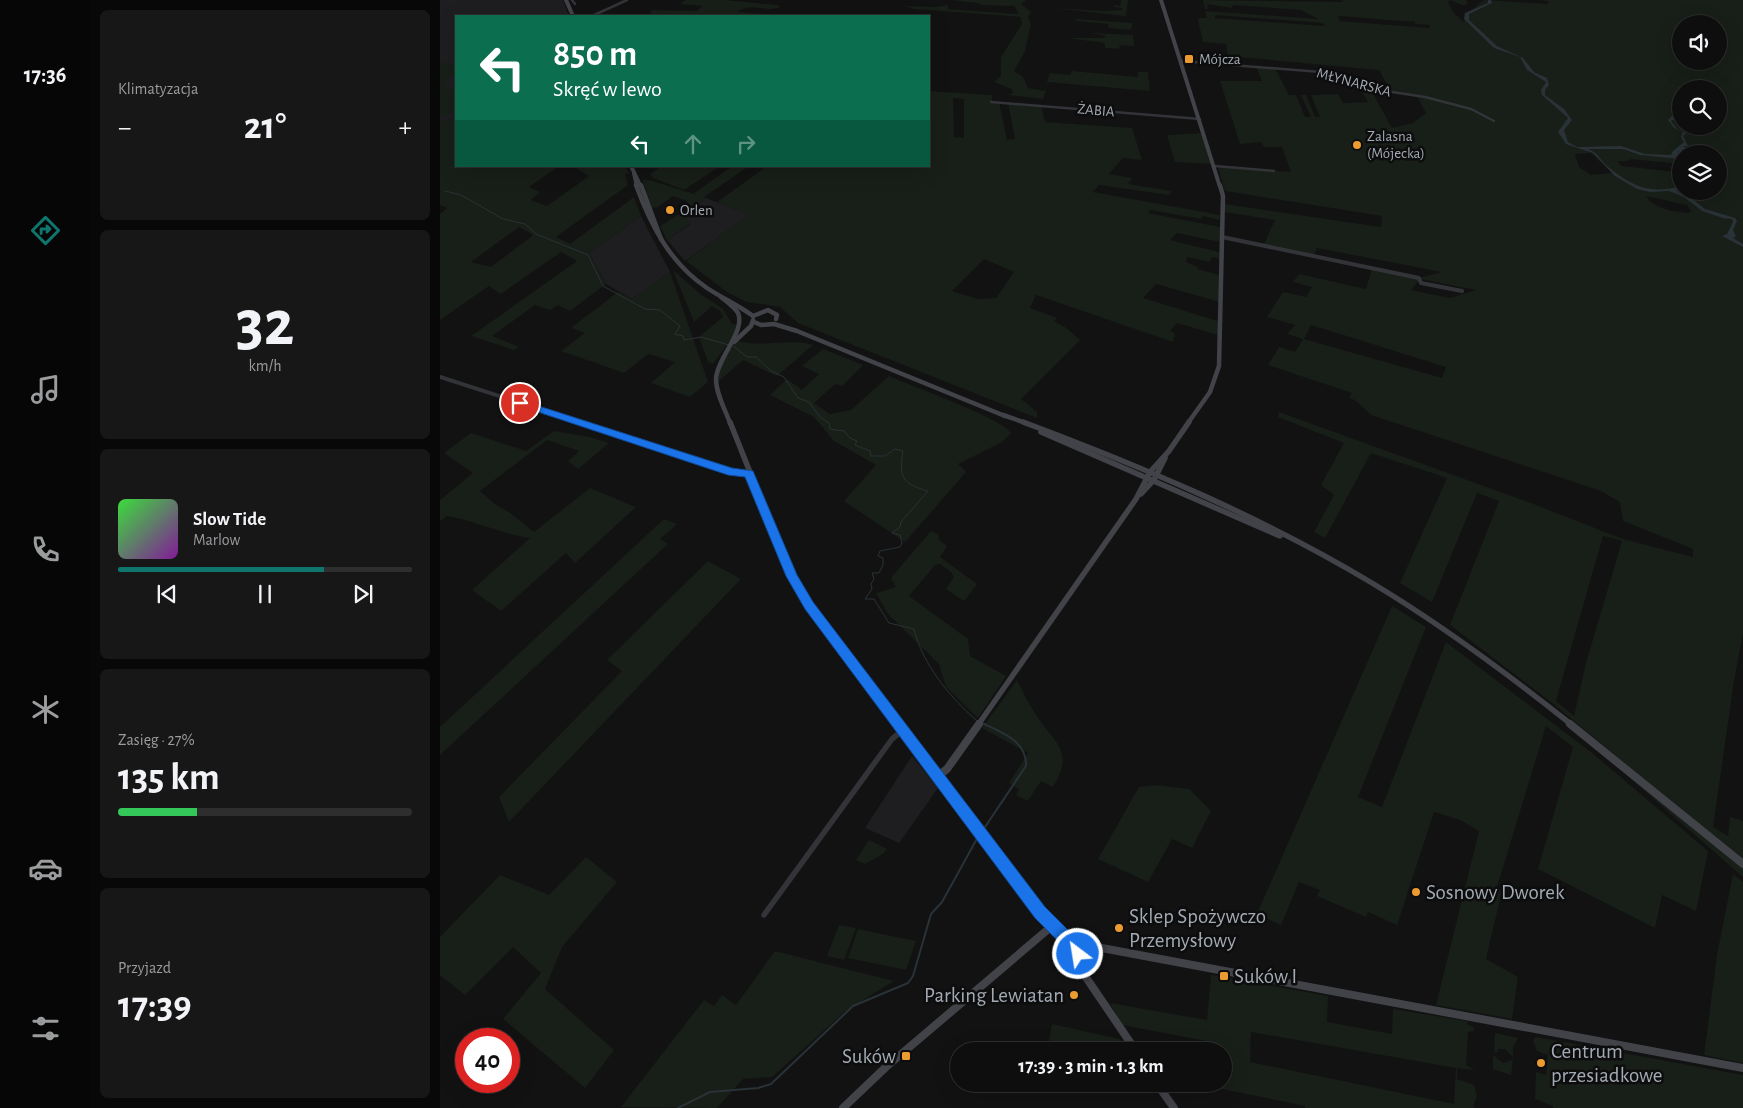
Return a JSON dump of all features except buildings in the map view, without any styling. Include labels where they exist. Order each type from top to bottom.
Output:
[{"type":"street","points":[[594,15],[627,0]]},
{"type":"street","points":[[1136,499],[1156,478],[1168,453],[1215,381],[1218,366],[1223,196],[1161,0]]},
{"type":"street","points":[[569,1],[575,4]]},
{"type":"street","points":[[569,1],[573,15]]},
{"type":"street","name":"MŁYNARSKA","points":[[1181,61],[1321,72],[1359,87],[1426,97],[1471,109],[1494,121]]},
{"type":"street","name":"ŻABIA","points":[[991,102],[1200,119]]},
{"type":"street","points":[[1214,166],[1274,171]]},
{"type":"street","points":[[631,167],[637,175],[661,242],[685,271],[721,297],[753,316],[756,323]]},
{"type":"street","points":[[1222,237],[1419,278],[1420,283],[1462,291]]},
{"type":"street","points":[[721,297],[736,311],[739,317],[738,329],[718,362],[715,382],[749,474],[800,592],[982,836],[1052,926],[1070,939],[1081,943],[1743,1068]]},
{"type":"street","points":[[733,304],[758,312],[773,311],[777,315],[776,320]]},
{"type":"street","points":[[753,316],[758,312]]},
{"type":"street","points":[[770,324],[776,320]]},
{"type":"street","points":[[776,320],[797,331],[1256,519],[1420,614],[1494,665],[1568,721],[1743,864]]},
{"type":"street","points":[[730,345],[756,323],[770,324],[797,331]]},
{"type":"street","points":[[440,377],[732,472],[749,474]]},
{"type":"street","points":[[938,776],[945,771],[1136,499],[1148,475],[1168,453]]},
{"type":"street","points":[[764,915],[892,739],[903,730]]},
{"type":"street","points":[[843,1108],[886,1067],[1052,926]]},
{"type":"street","points":[[1070,939],[1070,959],[1081,970],[1130,1042]]},
{"type":"street","points":[[1081,943],[1078,954],[1081,970]]},
{"type":"street","points":[[1163,1092],[1174,1108]]},
{"type":"shaded area","points":[[440,0],[563,0],[569,15],[455,15],[455,118],[440,122]]},
{"type":"shaded area","points":[[685,0],[725,0],[778,5],[780,7],[775,9],[747,8],[737,12],[774,15],[649,15],[652,10],[697,11],[702,6],[680,4]]},
{"type":"shaded area","points":[[950,0],[1027,0],[1021,4],[1031,12],[1028,17],[1031,24],[1025,51],[1014,71],[1023,77],[1028,88],[1046,91],[1043,99],[1009,95],[1013,93],[1012,89],[994,82],[1001,76],[1001,57],[1022,24],[1020,17],[914,9],[904,6],[936,7],[948,5],[948,9],[1019,14],[1014,6],[981,5]]},
{"type":"shaded area","points":[[1121,0],[1128,0],[1126,16],[1054,8],[1102,11],[1122,10],[1122,8],[1114,7],[1114,5],[1120,6]]},
{"type":"shaded area","points":[[1203,0],[1345,2],[1341,0],[1450,0],[1448,2],[1453,12],[1464,22],[1467,14],[1484,0],[1548,4],[1548,1],[1539,0],[1743,0],[1743,633],[1734,681],[1713,827],[1728,836],[1730,817],[1743,821],[1743,861],[1551,702],[1450,625],[1499,501],[1477,493],[1432,602],[1400,583],[1447,478],[1371,453],[1325,538],[1314,532],[1334,495],[1321,485],[1344,443],[1278,417],[1279,412],[1531,503],[1623,539],[1693,557],[1693,549],[1623,521],[1620,502],[1601,491],[1371,415],[1355,400],[1349,398],[1352,393],[1268,365],[1279,347],[1295,352],[1303,339],[1287,334],[1295,325],[1267,317],[1283,292],[1306,297],[1312,287],[1293,282],[1299,274],[1366,289],[1372,268],[1419,278],[1442,272],[1317,248],[1314,256],[1263,246],[1275,220],[1225,212],[1225,204],[1381,227],[1382,216],[1225,191],[1218,167],[1291,172],[1282,147],[1264,147],[1261,142],[1240,144],[1220,81],[1262,81],[1256,66],[1275,68],[1289,95],[1296,95],[1305,117],[1311,117],[1301,95],[1306,95],[1315,117],[1320,117],[1311,95],[1338,94],[1343,103],[1368,102],[1359,87],[1371,90],[1392,128],[1413,123],[1426,113],[1417,96],[1392,93],[1379,70],[1228,56],[1226,44],[1203,42],[1198,20],[1200,18],[1207,18],[1205,11],[1318,19],[1301,10],[1233,5],[1232,8],[1207,4],[1208,9],[1205,9]],"holes":[[[1215,15],[1323,23],[1325,26],[1215,18]],[[1338,16],[1415,22],[1415,24],[1429,25],[1430,28],[1340,21]],[[1591,153],[1612,173],[1591,175],[1579,167],[1575,154]],[[1646,196],[1687,205],[1691,211],[1689,213],[1671,210],[1660,207]],[[1420,279],[1477,290],[1450,298],[1411,290]],[[1311,325],[1446,367],[1442,378],[1304,339]],[[1603,536],[1622,541],[1586,663],[1574,716],[1556,701]]]},
{"type":"shaded area","points":[[1450,0],[1466,0],[1468,3],[1464,6]]},
{"type":"shaded area","points":[[1488,0],[1491,0],[1492,3],[1469,14],[1469,20],[1497,46],[1523,58],[1534,72],[1547,78],[1549,85],[1545,90],[1545,95],[1564,109],[1572,120],[1564,130],[1568,142],[1577,147],[1621,146],[1645,154],[1671,155],[1672,153],[1672,158],[1640,155],[1623,149],[1587,149],[1591,150],[1607,166],[1625,179],[1650,189],[1672,188],[1672,192],[1650,192],[1637,189],[1615,176],[1593,153],[1566,144],[1558,132],[1568,118],[1542,95],[1541,90],[1546,82],[1527,70],[1520,57],[1494,48],[1464,19],[1465,13],[1488,3]]},
{"type":"shaded area","points":[[1076,19],[1133,23],[1131,30],[1109,28],[1108,24],[1077,21]]},
{"type":"shaded area","points":[[1090,33],[1133,35],[1134,46],[1120,45],[1119,49],[1105,48],[1105,43],[1067,38],[1104,38],[1106,36]]},
{"type":"shaded area","points":[[440,64],[455,65],[455,74],[447,77],[445,89],[455,89],[455,112],[441,116]]},
{"type":"shaded area","points":[[1072,71],[1138,77],[1138,72],[1148,72],[1150,91],[1047,82],[1050,73],[1070,75]]},
{"type":"shaded area","points":[[930,91],[992,95],[992,101],[999,102],[1007,140],[1015,139],[1008,103],[1041,105],[1045,122],[1132,128],[1142,160],[1123,158],[1109,174],[1132,178],[1128,184],[1172,191],[1169,195],[1099,185],[1093,192],[1220,215],[1219,220],[1202,216],[1202,219],[1150,210],[1148,213],[1220,227],[1220,242],[1177,233],[1170,240],[1219,252],[1220,259],[1212,257],[1210,262],[1187,257],[1186,262],[1198,267],[1197,269],[1219,275],[1220,302],[1156,284],[1143,298],[1218,321],[1218,335],[1177,323],[1170,331],[1175,333],[1173,342],[1036,295],[1030,308],[1057,318],[1054,321],[1065,327],[1080,340],[1021,399],[1037,412],[1037,418],[798,323],[780,307],[747,302],[727,292],[686,261],[748,215],[717,202],[766,167],[930,167]],"holes":[[[953,98],[964,99],[964,138],[954,137]],[[984,259],[1014,272],[996,298],[978,299],[952,291]]]},
{"type":"shaded area","points":[[1672,116],[1672,120],[1672,125],[1668,120]]},
{"type":"shaded area","points":[[455,118],[455,167],[558,167],[529,187],[540,192],[531,200],[547,206],[589,176],[575,167],[625,167],[630,174],[625,173],[628,185],[556,237],[570,244],[634,197],[641,216],[589,253],[606,284],[570,311],[558,305],[550,310],[535,305],[492,336],[519,347],[514,350],[471,336],[577,261],[561,252],[501,294],[489,286],[440,320],[440,214],[447,208],[440,205],[440,122]],"holes":[[[519,227],[532,234],[532,236],[491,267],[471,262]]]},
{"type":"shaded area","points":[[1203,133],[1211,164],[1175,162],[1167,135]]},
{"type":"shaded area","points":[[1683,136],[1688,145],[1680,145],[1684,142],[1681,137]]},
{"type":"shaded area","points":[[660,167],[718,167],[684,190],[653,178],[650,174]]},
{"type":"shaded area","points":[[732,167],[748,167],[704,197],[706,198],[683,215],[691,223],[667,240],[660,226],[686,210],[687,201],[673,196],[658,207],[652,208],[642,179],[697,195],[694,193]]},
{"type":"shaded area","points":[[706,198],[749,215],[685,261],[667,240],[691,224],[683,215]]},
{"type":"shaded area","points":[[1688,200],[1694,200],[1705,209],[1735,218],[1737,221],[1733,230],[1736,236],[1733,238],[1743,244],[1743,247],[1722,236],[1727,234],[1733,222],[1732,219],[1702,211]]},
{"type":"shaded area","points":[[641,216],[670,272],[632,299],[606,284],[589,253]]},
{"type":"shaded area","points":[[673,270],[699,293],[723,309],[732,324],[738,325],[734,335],[713,364],[708,362],[699,337],[723,317],[720,311],[712,306],[694,322]]},
{"type":"shaded area","points":[[670,272],[708,382],[690,397],[651,383],[675,362],[648,354],[624,373],[561,351],[585,333],[571,328],[618,292],[632,299]]},
{"type":"shaded area","points":[[738,341],[757,344],[795,342],[813,345],[777,376],[743,360],[718,382],[724,359]]},
{"type":"shaded area","points":[[823,349],[863,365],[842,386],[835,384],[814,403],[830,414],[851,410],[889,376],[954,402],[1004,426],[1011,433],[1002,442],[958,464],[966,472],[905,542],[844,501],[876,465],[834,441],[814,417],[770,395],[787,379],[802,390],[819,374],[802,366]]},
{"type":"shaded area","points":[[554,431],[590,437],[609,443],[578,469],[568,461],[579,451],[547,440],[480,491],[534,532],[590,488],[636,507],[575,563],[566,553],[501,611],[472,590],[530,538],[509,534],[447,516],[440,521],[440,500],[473,473],[444,453],[471,433],[526,451]]},
{"type":"shaded area","points":[[664,519],[677,524],[660,539],[668,544],[440,755],[440,727]]},
{"type":"shaded area","points":[[931,531],[938,534],[939,540],[947,546],[940,557],[977,584],[964,601],[946,589],[954,577],[951,572],[940,564],[935,565],[909,596],[968,639],[970,656],[1006,676],[978,718],[946,687],[939,664],[888,614],[876,593],[896,587],[891,578]]},
{"type":"shaded area","points":[[708,561],[741,579],[509,822],[499,797],[622,671],[607,660]]},
{"type":"shaded area","points":[[1392,606],[1426,627],[1358,797],[1382,807],[1446,642],[1591,752],[1708,851],[1696,911],[1662,895],[1655,928],[1538,869],[1573,747],[1546,726],[1497,887],[1502,891],[1486,959],[1518,977],[1512,1019],[1436,1005],[1479,831],[1460,820],[1434,812],[1397,925],[1368,912],[1366,917],[1317,896],[1320,890],[1299,882],[1281,925],[1257,914]]},
{"type":"shaded area","points":[[1017,680],[1036,715],[1056,741],[1062,756],[1062,765],[1053,787],[1041,781],[1028,801],[1016,795],[1019,789],[1009,783],[1028,753],[982,728]]},
{"type":"shaded area","points":[[912,756],[938,788],[899,843],[865,828]]},
{"type":"shaded area","points":[[1622,769],[1743,867],[1743,877],[1622,771]]},
{"type":"shaded area","points":[[1156,785],[1189,789],[1211,811],[1192,848],[1172,839],[1148,882],[1098,859],[1139,787]]},
{"type":"shaded area","points":[[869,840],[887,849],[883,854],[865,864],[856,860]]},
{"type":"shaded area","points":[[586,857],[617,882],[562,947],[545,989],[614,1050],[585,1088],[520,1033],[520,1028],[514,1028],[503,1019],[541,973],[513,947],[465,995],[440,975],[440,937],[500,875],[549,895]]},
{"type":"shaded area","points":[[1733,874],[1743,882],[1743,1063],[1704,1055],[1717,955]]},
{"type":"shaded area","points":[[839,925],[856,928],[844,960],[827,956]]},
{"type":"shaded area","points":[[858,929],[916,941],[906,970],[848,958]]},
{"type":"shaded area","points":[[775,951],[894,981],[847,1010],[772,1077],[743,1079],[717,1108],[621,1107],[704,1000],[714,1006],[722,995],[736,1005]]},
{"type":"shaded area","points":[[1211,975],[1328,996],[1327,1022],[1392,1034],[1393,1009],[1467,1021],[1467,1024],[1473,1027],[1474,1031],[1468,1032],[1466,1065],[1475,1070],[1457,1068],[1457,1079],[1474,1085],[1477,1096],[1473,1107],[1476,1108],[1305,1108],[1305,1106],[1232,1091],[1232,1042],[1206,1042],[1122,1025],[1110,1003],[1207,1020]],"holes":[[[1251,1032],[1456,1068],[1454,1104],[1250,1062]]]},
{"type":"shaded area","points":[[1052,1024],[1120,1039],[1122,1042],[1049,1042]]},
{"type":"shaded area","points":[[1495,1033],[1518,1038],[1513,1047],[1513,1057],[1505,1049],[1499,1049],[1496,1053],[1494,1052]]},
{"type":"shaded area","points":[[1536,1037],[1743,1075],[1743,1108],[1553,1108],[1553,1106],[1535,1099],[1536,1072],[1546,1075],[1548,1055],[1537,1051],[1533,1040]]},
{"type":"shaded area","points":[[1493,1055],[1503,1063],[1513,1060],[1511,1075],[1493,1069]]},
{"type":"waterway","points":[[445,191],[461,195],[503,219],[525,224],[536,234],[588,255],[603,286],[645,309],[660,310],[680,326],[675,334],[683,336],[684,340],[701,337],[729,345]]},
{"type":"waterway","points":[[733,346],[747,357],[756,357],[771,371],[784,377],[798,398],[809,402],[820,417],[829,423],[830,429],[844,431],[850,438],[857,441],[855,445],[870,451],[871,456],[885,456],[895,449],[903,451],[902,473],[904,478],[913,485],[928,491],[901,522],[900,527],[892,533],[900,535],[902,543],[900,547],[880,551],[878,556],[883,558],[883,565],[879,573],[872,573],[874,579],[871,584],[872,589],[865,599],[874,599],[889,623],[914,629],[924,655],[938,679],[977,721]]},
{"type":"waterway","points":[[983,723],[987,725]]},
{"type":"waterway","points":[[983,830],[1026,766],[1023,751],[1013,739],[984,724]]},
{"type":"waterway","points":[[678,1108],[710,1092],[758,1088],[771,1084],[853,1006],[908,983],[913,976],[931,914],[942,902],[979,835]]},
{"type":"place","name":"Mójcza","points":[[1189,59]]},
{"type":"place","name":"Zalasna (Mójecka)","points":[[1357,145]]},
{"type":"place","name":"Orlen","points":[[670,210]]},
{"type":"place","name":"Sosnowy Dworek","points":[[1416,892]]},
{"type":"place","name":"Sklep Spożywczo Przemysłowy","points":[[1119,928]]},
{"type":"place","name":"Suków I","points":[[1224,976]]},
{"type":"place","name":"Parking Lewiatan","points":[[1074,995]]},
{"type":"place","name":"Suków","points":[[906,1056]]},
{"type":"place","name":"Centrum przesiadkowe","points":[[1541,1063]]},
{"type":"route","points":[[520,403],[732,472],[749,474],[792,576],[809,606],[1040,912],[1063,935],[1081,943],[1078,954]]}]
